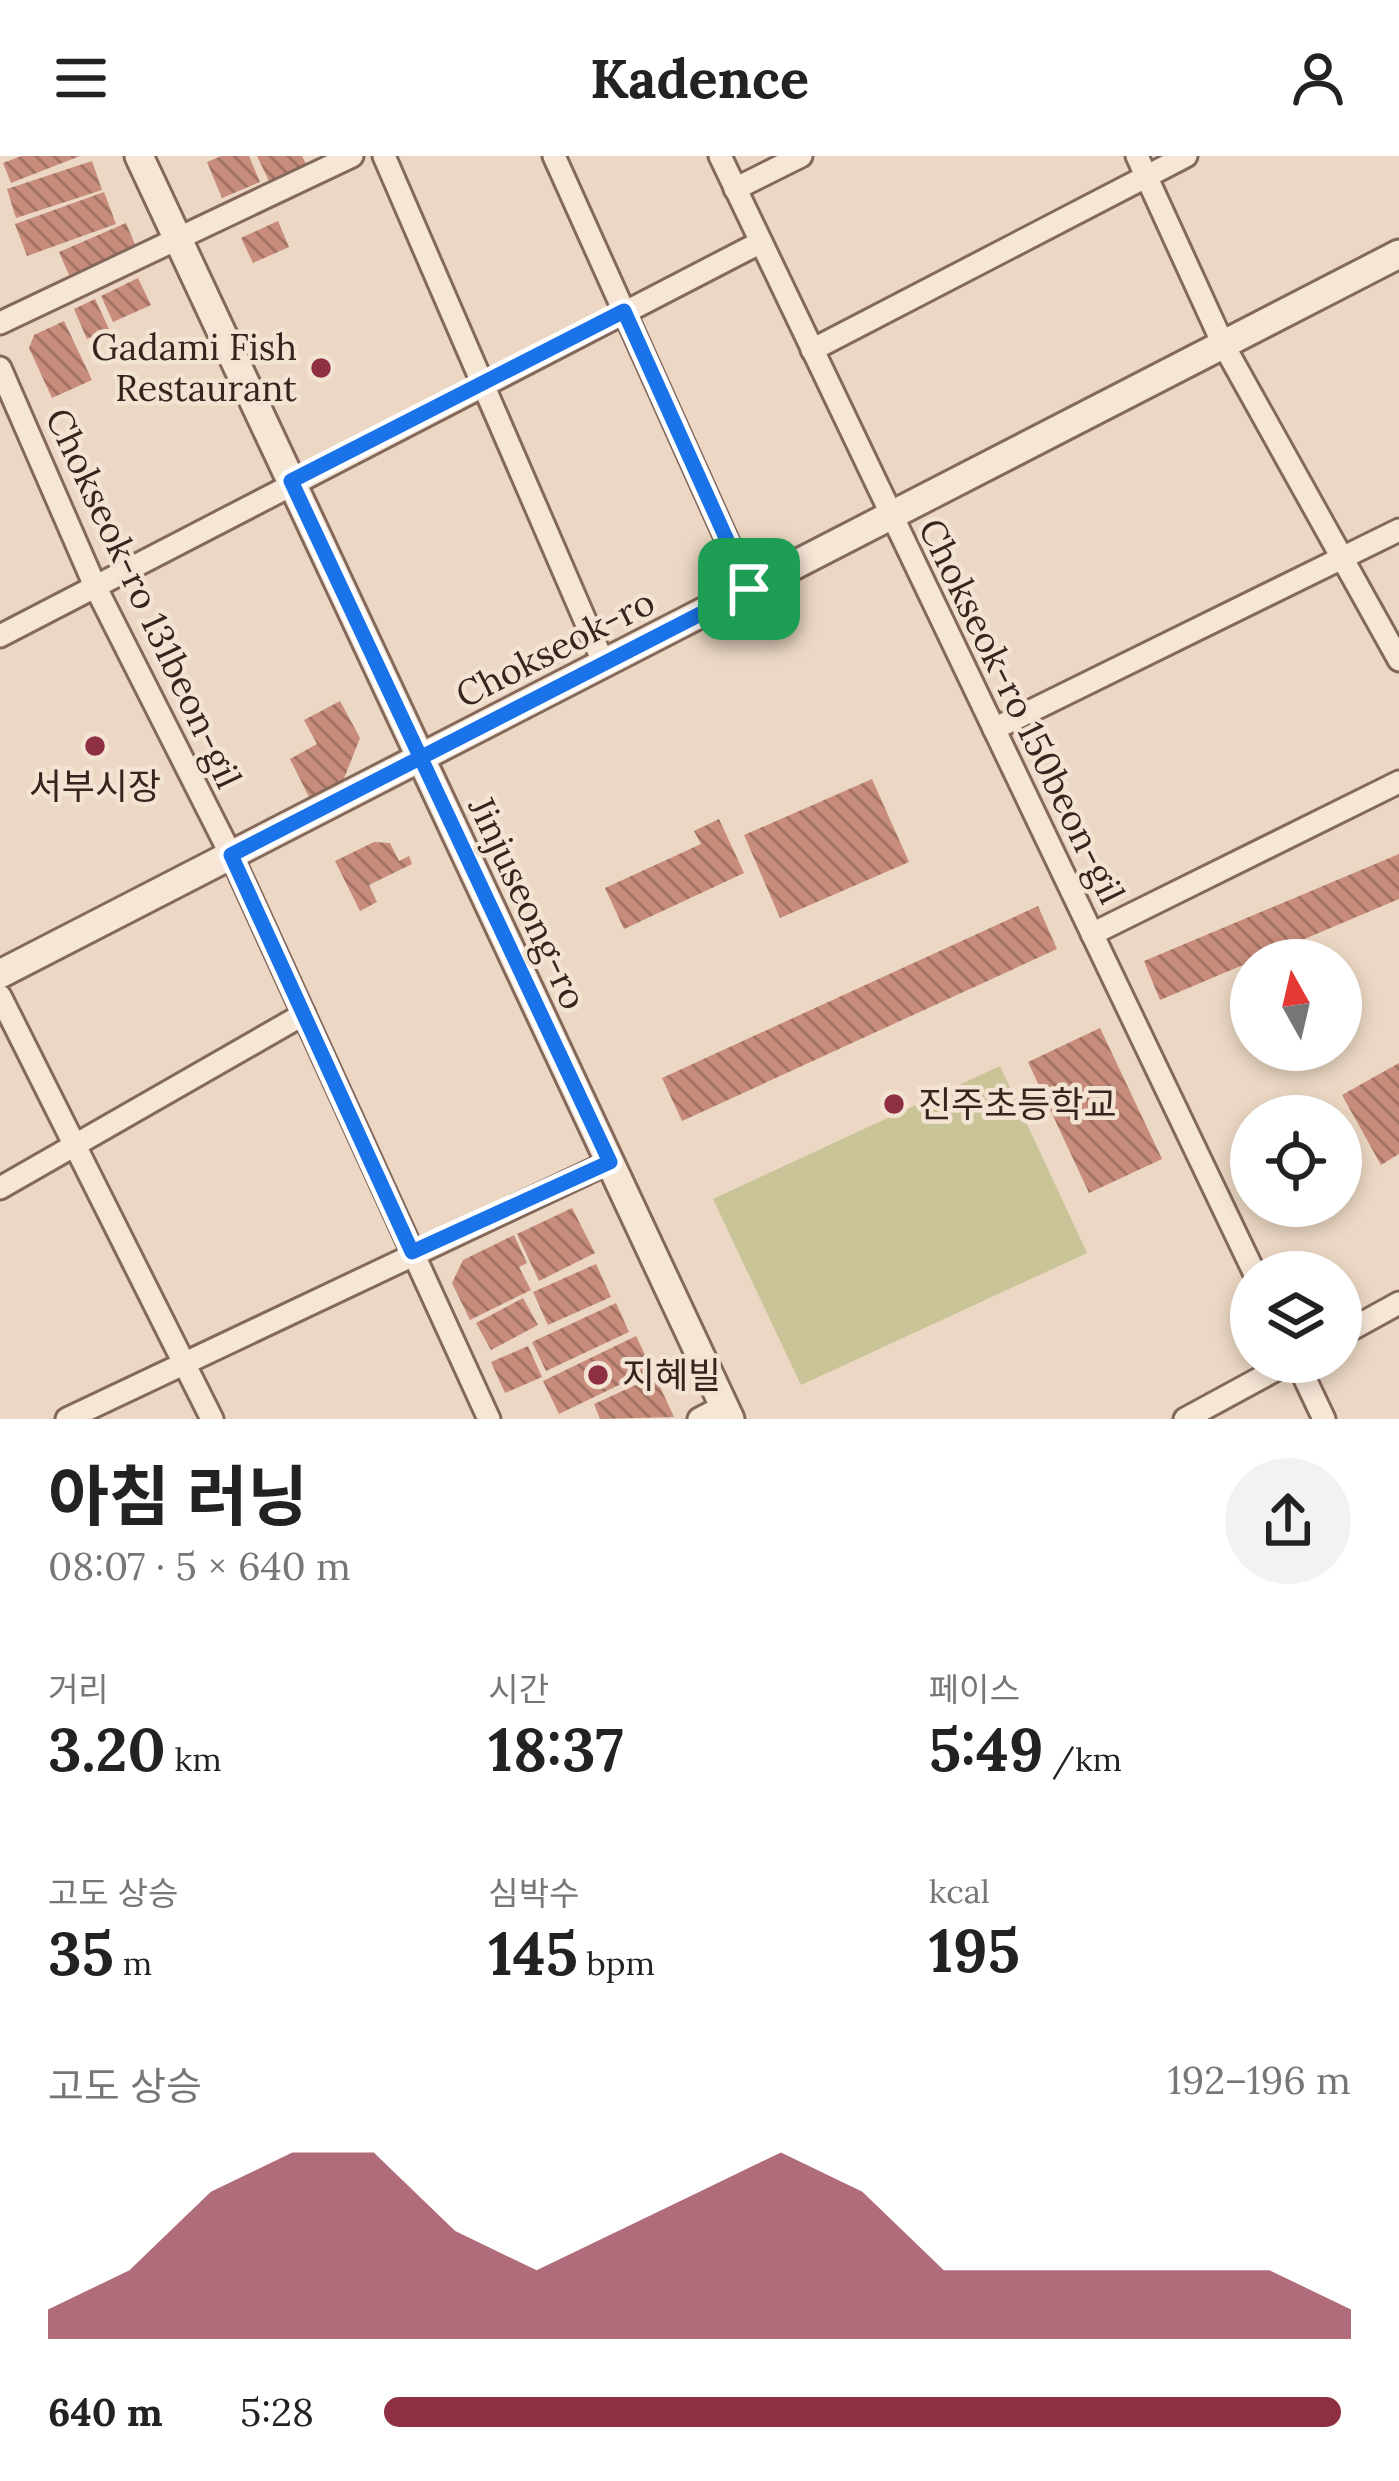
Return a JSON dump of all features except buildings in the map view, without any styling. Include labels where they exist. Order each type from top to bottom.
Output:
[{"type":"street","name":"Jinjuseong-ro","points":[[139,156],[610,1162],[718,1415]]},
{"type":"street","points":[[0,322],[352,156]]},
{"type":"street","points":[[384,156],[604,664]]},
{"type":"street","points":[[554,156],[749,589]]},
{"type":"street","name":"Chokseok-ro 150beon-gil","points":[[720,156],[1244,1251]]},
{"type":"street","points":[[735,189],[801,156]]},
{"type":"street","points":[[812,350],[1142,166],[1186,156]]},
{"type":"street","points":[[1142,166],[1223,344],[1399,660]]},
{"type":"street","points":[[0,636],[291,481],[761,242]]},
{"type":"street","name":"Chokseok-ro","points":[[0,974],[1399,254]]},
{"type":"street","name":"Chokseok-ro 131beon-gil","points":[[0,368],[94,586],[231,855],[489,1419]]},
{"type":"street","points":[[994,729],[1399,530]]},
{"type":"street","points":[[1092,934],[1399,782]]},
{"type":"street","points":[[0,996],[212,1419]]},
{"type":"street","points":[[0,1188],[304,1013]]},
{"type":"street","points":[[67,1419],[610,1162]]},
{"type":"street","points":[[1362,1324],[1399,1304]]},
{"type":"street","points":[[1185,1419],[1253,1383]]},
{"type":"street","points":[[1304,1383],[1324,1419]]},
{"type":"shaded area","points":[[1000,1066],[1087,1253],[801,1385],[713,1199]]},
{"type":"place","name":"Gadami Fish Restaurant","points":[[321,368]]},
{"type":"place","name":"서부시장","points":[[95,746]]},
{"type":"place","name":"진주초등학교","points":[[894,1104]]},
{"type":"place","name":"지혜빌","points":[[598,1375]]},
{"type":"route","points":[[749,589],[421,758],[231,855],[412,1252],[610,1162],[421,758],[291,481],[624,311],[749,589]]}]
